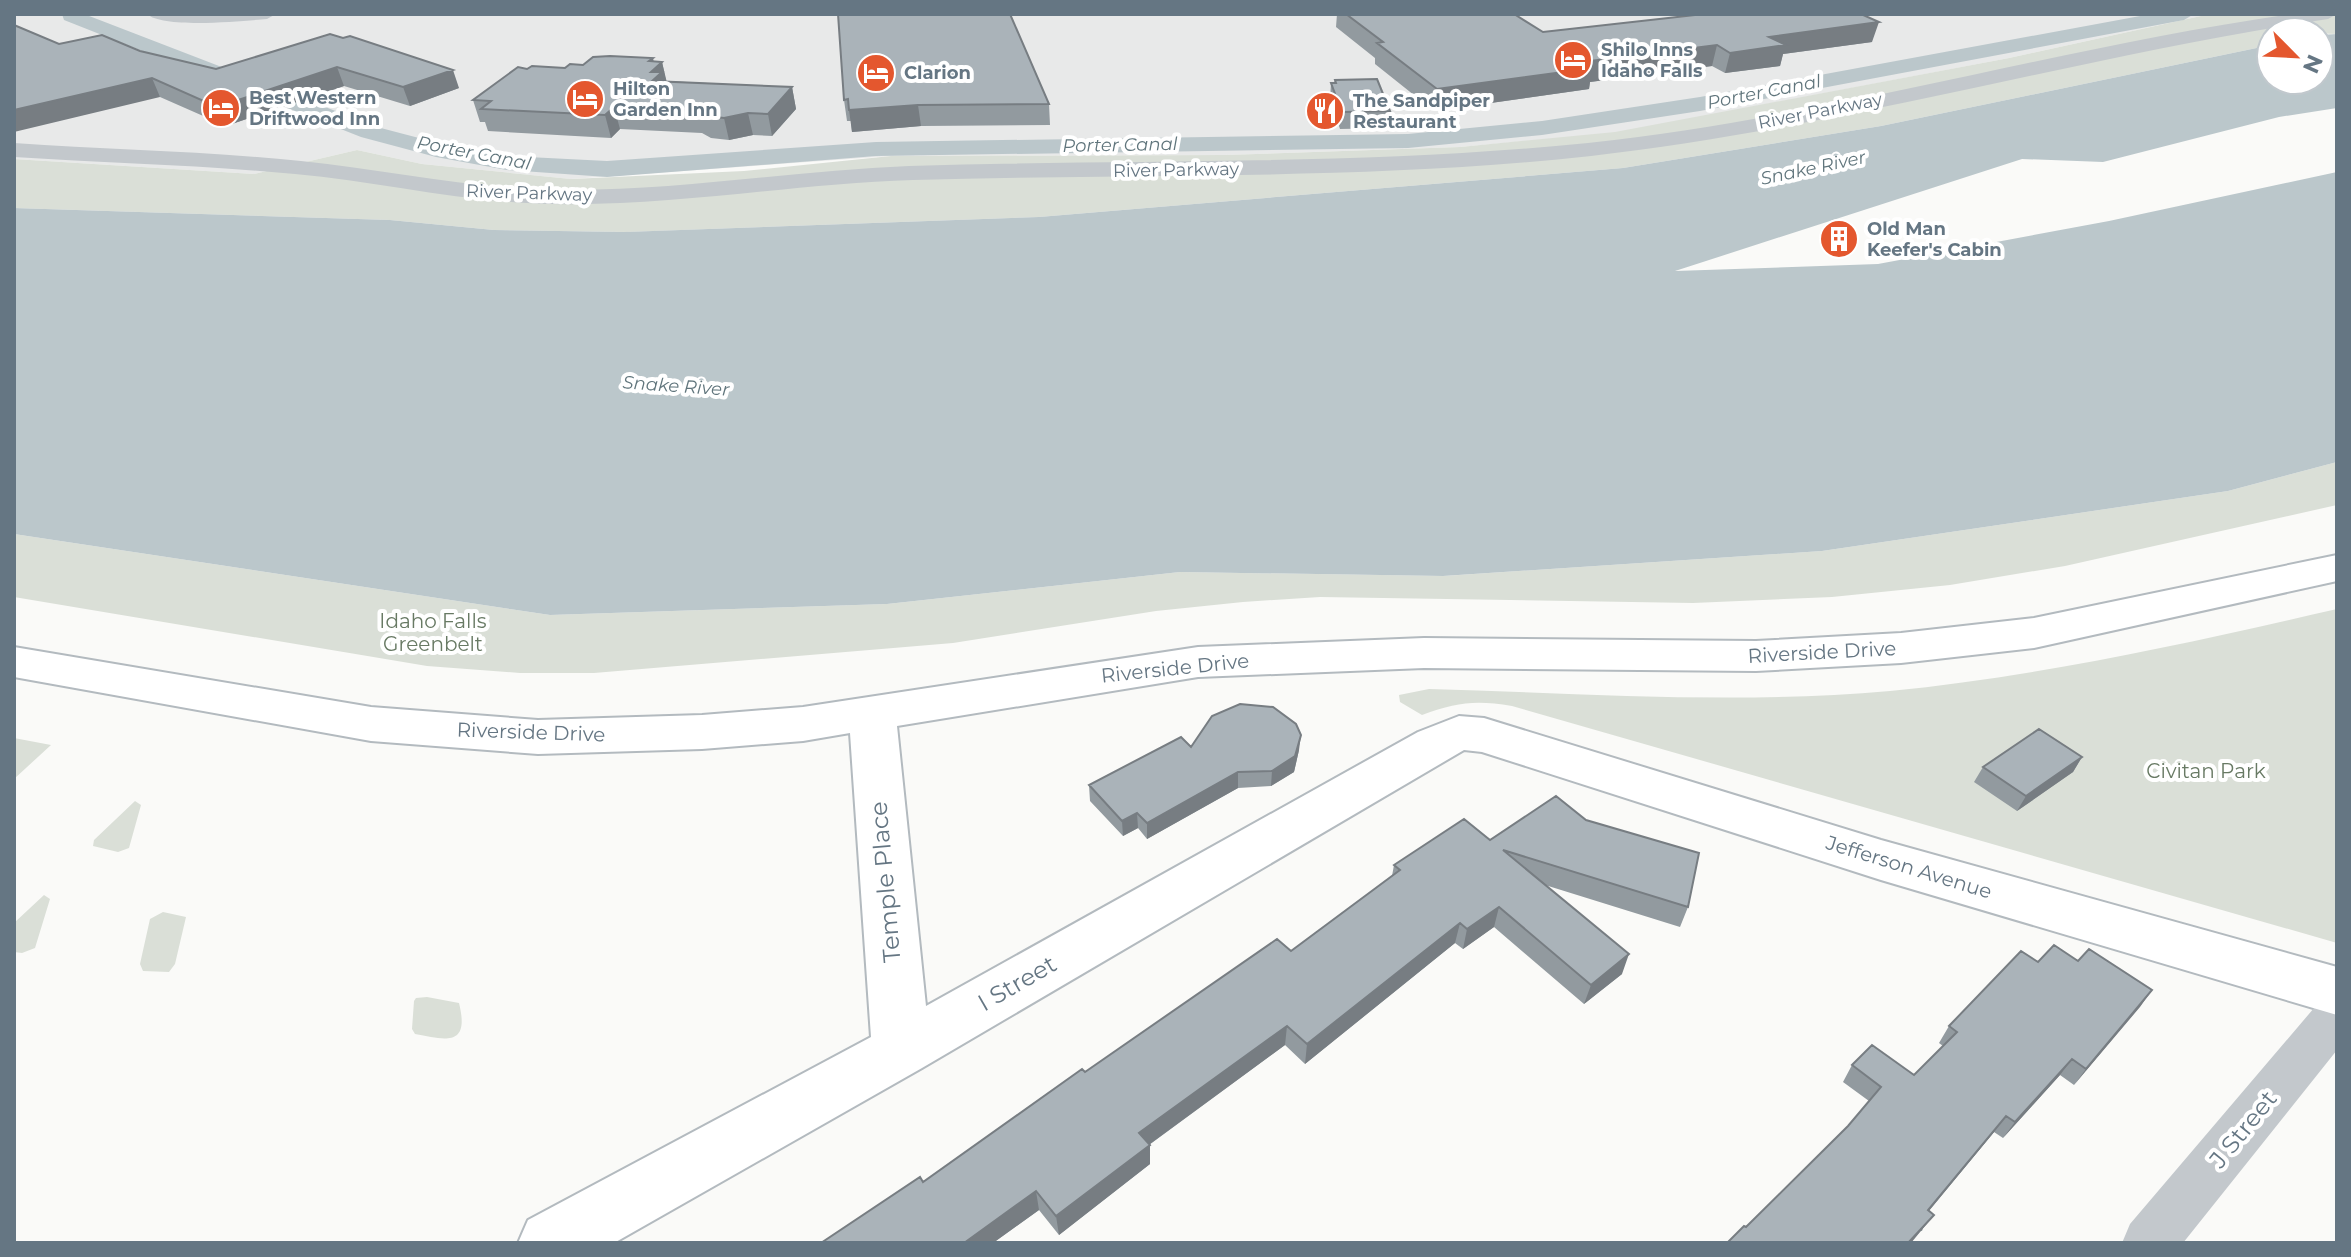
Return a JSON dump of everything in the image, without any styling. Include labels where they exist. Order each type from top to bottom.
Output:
[{"type":"main road","name":"Riverside Drive","points":[[14,662],[371,724],[538,737],[702,732],[803,724],[1198,662],[1424,653],[1756,656],[1901,648],[2034,633],[2337,568]]},
{"type":"main road","name":"Temple Place","points":[[872,714],[901,1050]]},
{"type":"main road","name":"I Street","points":[[573,1237],[1435,744],[1459,733],[1484,735]]},
{"type":"main road","name":"Jefferson Avenue","points":[[1484,735],[1881,860],[2337,991]]},
{"type":"street","points":[[156,14],[203,18],[267,14]]},
{"type":"street","name":"River Parkway","points":[[14,150],[297,167],[467,191],[559,197],[908,173],[1287,169],[1463,160],[1598,148],[1728,129],[2167,41],[2314,15]]},
{"type":"street","name":"J Street","points":[[2149,1243],[2337,1015]]},
{"type":"shaded area","points":[[14,14],[2210,14],[2009,58],[1615,133],[1460,147],[1225,155],[891,156],[571,179],[422,164],[357,150],[254,174],[14,159]]},
{"type":"green space","points":[[2210,14],[2337,14],[2337,34],[2335,16],[2255,16],[2255,48],[1881,126],[1623,168],[1039,217],[626,232],[494,230],[390,220],[14,208],[14,159],[254,174],[357,150],[422,164],[571,179],[744,171],[891,156],[1225,155],[1460,147],[1615,132],[2009,58]]},
{"type":"green space","name":"Idaho Falls Greenbelt","points":[[2337,462],[2337,505],[2065,566],[1950,585],[1832,597],[1693,603],[1320,597],[1156,611],[953,643],[594,673],[520,673],[427,666],[14,597],[14,534],[550,615],[887,604],[1180,572],[1444,576],[1822,551],[2228,491]]},
{"type":"green space","name":"Civitan Park","points":[[2337,609],[2337,943],[1512,706],[1467,703],[1422,715],[1400,702],[1399,695],[1429,689],[1717,698],[1890,691],[2059,667]]},
{"type":"green space","points":[[14,738],[51,745],[14,779]]},
{"type":"green space","points":[[135,801],[141,805],[129,848],[118,852],[93,846],[94,840]]},
{"type":"green space","points":[[44,895],[50,899],[35,948],[22,953],[14,952],[14,923]]},
{"type":"green space","points":[[163,912],[186,917],[175,964],[169,972],[143,971],[140,964],[150,919]]},
{"type":"green space","points":[[427,997],[459,1003],[462,1017],[458,1034],[436,1038],[415,1034],[412,1029],[414,1001]]},
{"type":"water","name":"Snake River","points":[[2335,34],[2337,108],[2279,117],[2103,162],[2022,159],[1675,271],[1878,264],[2109,221],[2337,172],[2337,462],[2228,491],[1822,551],[1443,576],[1180,572],[887,604],[550,615],[14,534],[14,208],[390,220],[494,230],[625,232],[1039,217],[1623,168],[1881,126],[2255,48],[2255,96],[2335,96]]},
{"type":"building","points":[[838,14],[1010,14],[1049,104],[918,105],[849,110],[848,99],[844,100]]},
{"type":"building","points":[[1346,14],[1514,14],[1543,32],[1704,14],[1861,14],[1879,22],[1769,37],[1786,45],[1730,53],[1717,45],[1583,62],[1593,68],[1437,89],[1377,43],[1383,42]]},
{"type":"building","points":[[14,25],[59,44],[102,35],[140,51],[216,69],[330,34],[343,38],[350,36],[453,70],[403,87],[337,67],[217,107],[152,78],[14,110]]},
{"type":"building","points":[[593,57],[653,58],[649,61],[662,62],[651,72],[662,72],[652,81],[792,87],[768,114],[748,113],[724,118],[707,116],[698,111],[614,107],[605,115],[481,109],[491,101],[473,100],[518,67],[565,68],[570,64],[583,65]]},
{"type":"building","points":[[1377,79],[1390,111],[1342,112],[1331,83],[1336,83],[1335,80]]},
{"type":"building","points":[[1240,704],[1273,707],[1296,724],[1301,735],[1295,756],[1272,771],[1238,772],[1147,823],[1137,813],[1122,821],[1089,785],[1181,737],[1191,747],[1212,716]]},
{"type":"building","points":[[2039,729],[2082,757],[2026,796],[1983,767]]},
{"type":"building","points":[[1556,796],[1586,820],[1699,853],[1688,907],[1503,850],[1629,954],[1591,985],[1499,907],[1467,929],[1460,923],[1307,1044],[1287,1026],[1139,1133],[1150,1145],[1056,1216],[1036,1191],[964,1243],[821,1243],[920,1177],[923,1182],[1082,1069],[1085,1072],[1277,939],[1291,951],[1400,870],[1394,865],[1464,819],[1490,840]]},
{"type":"building","points":[[2054,945],[2078,961],[2089,949],[2152,990],[2086,1069],[2072,1059],[2015,1122],[2006,1116],[1928,1210],[1934,1215],[1908,1243],[1727,1243],[1848,1126],[1881,1087],[1852,1065],[1872,1045],[1914,1075],[1957,1032],[1949,1026],[2021,951],[2038,962]]},
{"type":"waterway","name":"Porter Canal","points":[[71,16],[369,132],[436,150],[507,163],[607,169],[876,149],[1408,141],[1542,128],[1700,104],[2184,14]]},
{"type":"place","name":"Shilo Inns Idaho Falls","points":[[1573,60]]},
{"type":"place","name":"Clarion","points":[[876,73]]},
{"type":"place","name":"Hilton Garden Inn","points":[[585,99]]},
{"type":"place","name":"Best Western Driftwood Inn","points":[[221,108]]},
{"type":"place","name":"The Sandpiper Restaurant","points":[[1325,111]]},
{"type":"place","name":"Old Man Keefer's Cabin","points":[[1839,239]]}]
